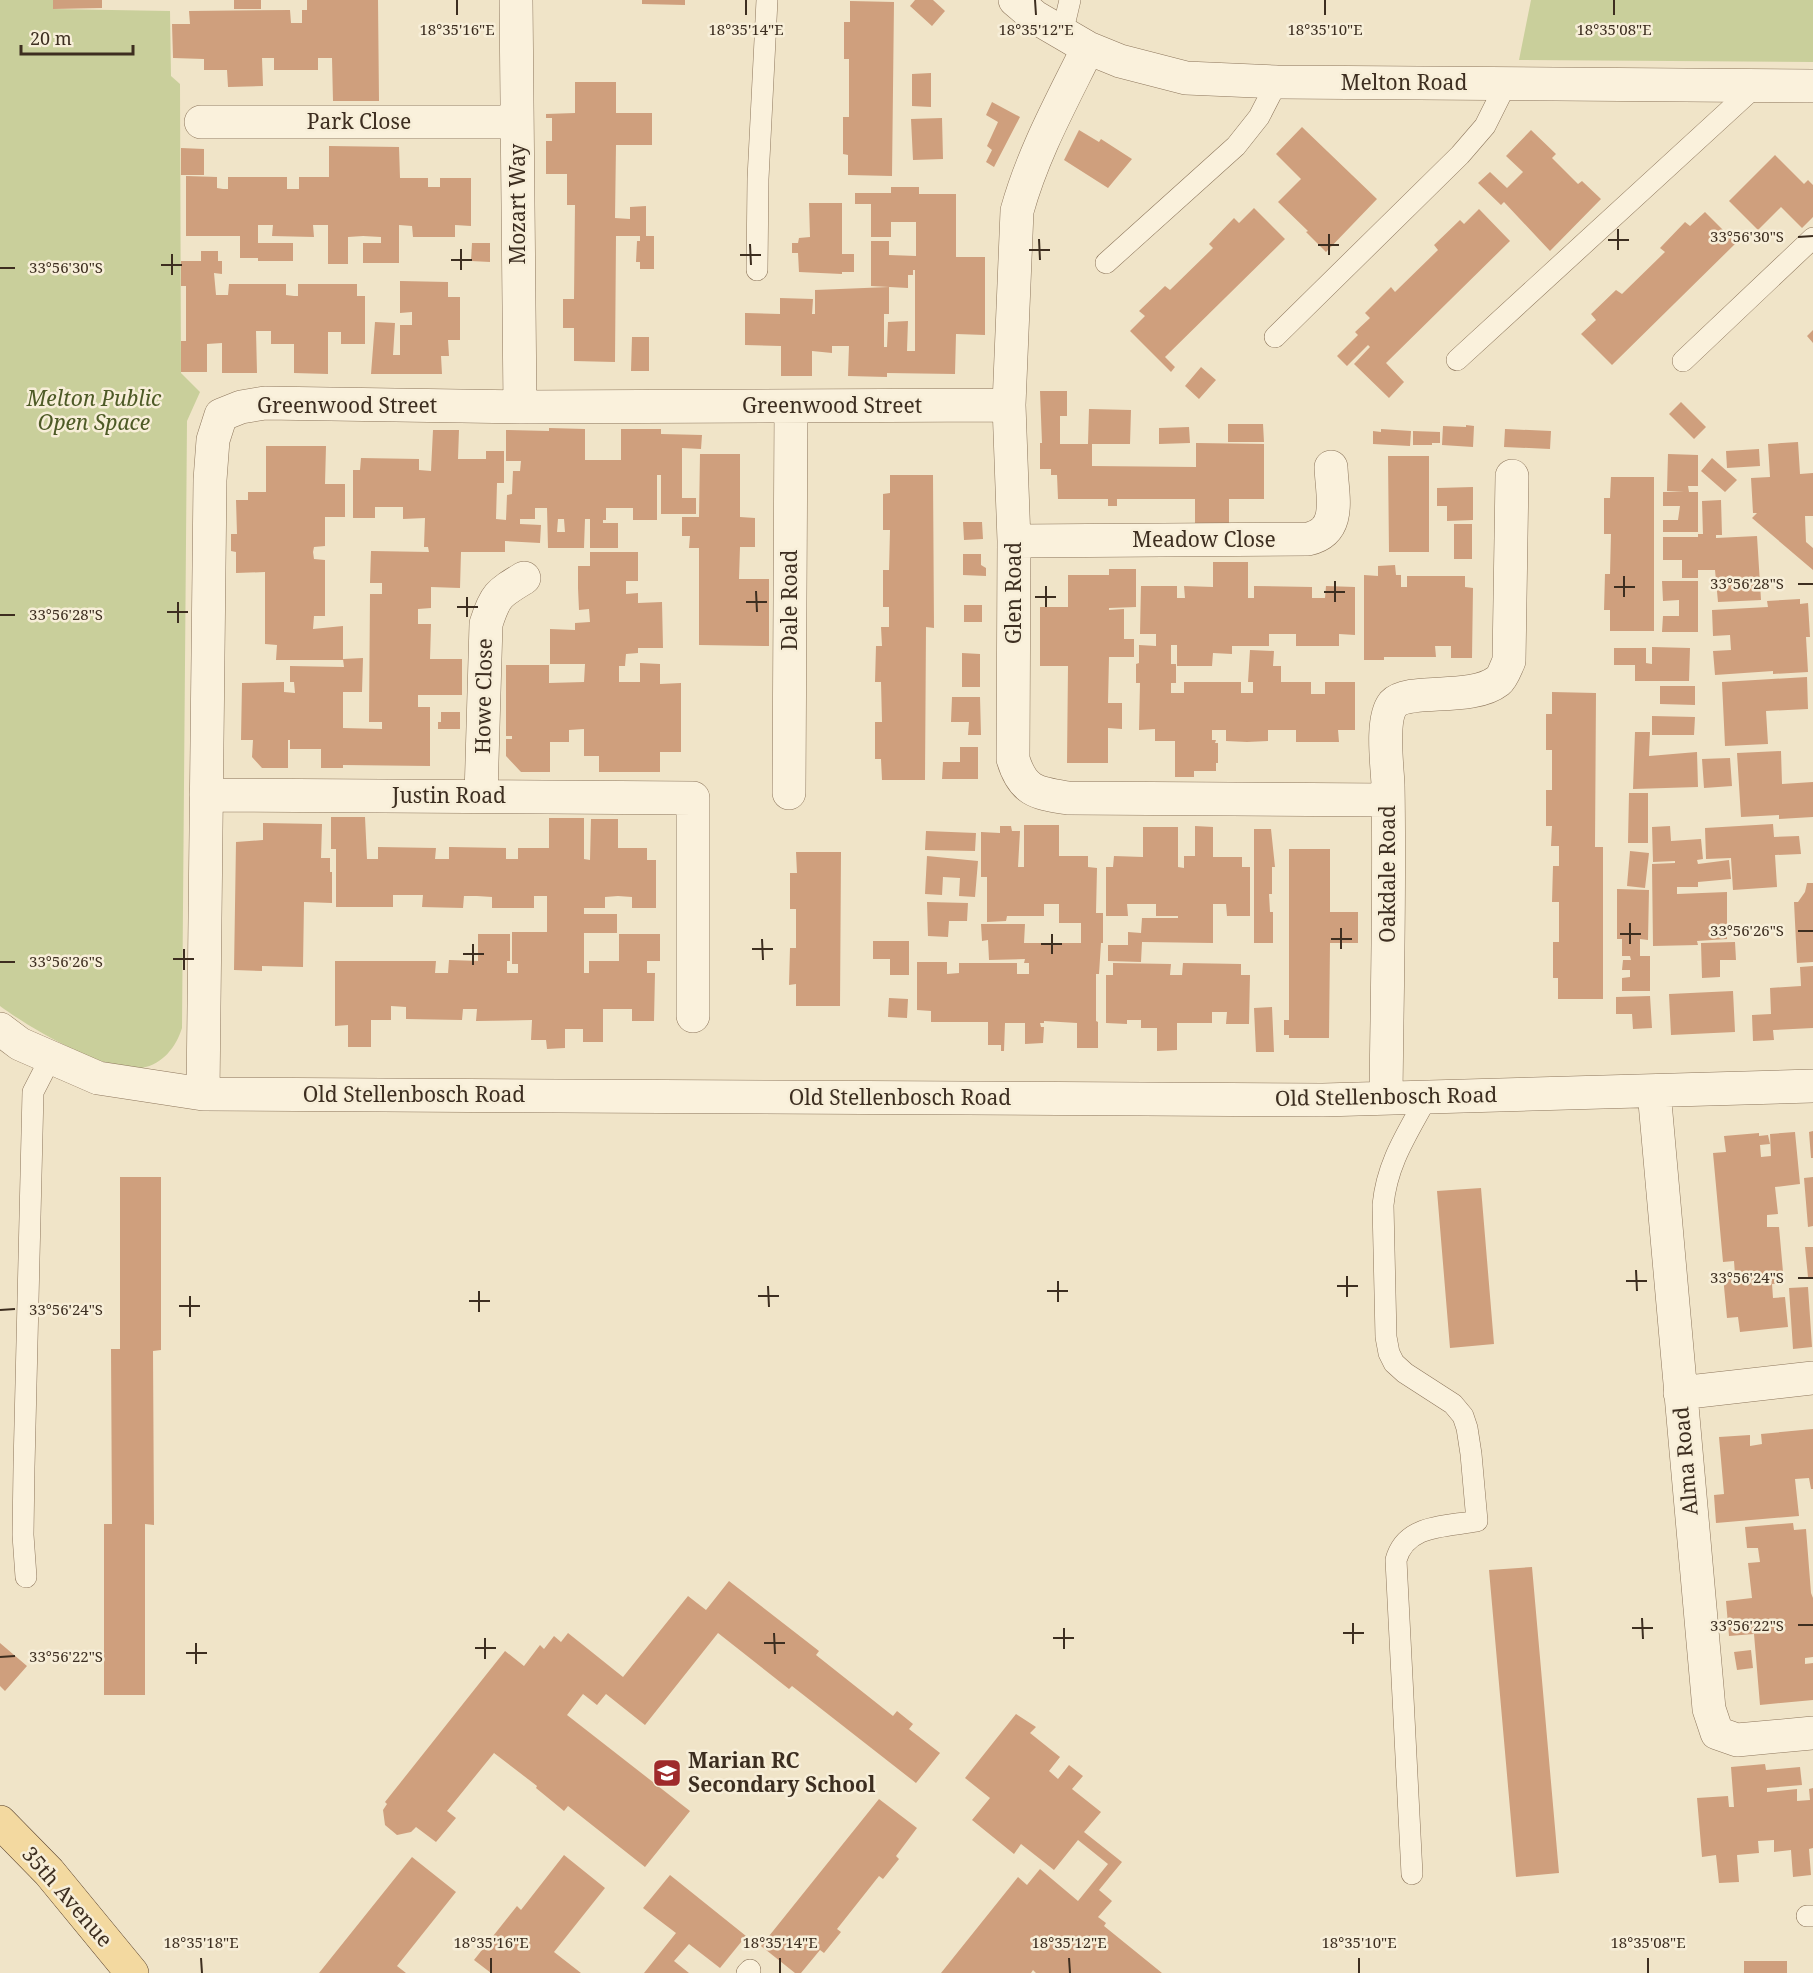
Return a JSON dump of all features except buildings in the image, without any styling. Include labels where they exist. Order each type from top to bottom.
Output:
[{"type":"main road","name":"35th Avenue","points":[[0,1822],[49,1872],[132,1973]]},
{"type":"street","name":"Mozart Way","points":[[516,0],[520,407]]},
{"type":"street","name":"Melton Road","points":[[1015,0],[1035,17],[1075,41],[1119,61],[1186,78],[1277,82],[1813,86]]},
{"type":"street","name":"Glen Road","points":[[1075,41],[1045,136],[1025,183],[1017,211],[1009,405],[1014,541],[1013,759],[1017,774],[1024,785],[1042,794],[1068,798],[1388,800]]},
{"type":"street","name":"Park Close","points":[[201,122],[517,122]]},
{"type":"street","name":"Greenwood Street","points":[[203,1094],[210,480],[213,440],[221,415],[241,407],[265,402],[520,407],[1009,405]]},
{"type":"street","name":"Dale Road","points":[[789,793],[791,406]]},
{"type":"street","name":"Meadow Close","points":[[1014,541],[1308,539],[1319,537],[1329,528],[1333,518],[1331,467]]},
{"type":"street","name":"Oakdale Road","points":[[1386,1098],[1388,800],[1386,724],[1389,711],[1395,702],[1406,697],[1475,691],[1500,680],[1509,661],[1512,476]]},
{"type":"street","name":"Howe Close","points":[[481,796],[486,624],[491,605],[500,592],[524,578]]},
{"type":"street","name":"Justin Road","points":[[206,795],[693,798],[693,1016]]},
{"type":"street","name":"Old Stellenbosch Road","points":[[0,1029],[20,1044],[98,1078],[203,1094],[1191,1100],[1386,1098],[1813,1086]]},
{"type":"street","name":"Alma Road","points":[[1654,1091],[1709,1709],[1717,1733],[1737,1740],[1813,1733]]},
{"type":"street","points":[[1680,1393],[1813,1378]]},
{"type":"lane","points":[[758,270],[758,179],[767,0]]},
{"type":"lane","points":[[1070,0],[1075,41]]},
{"type":"lane","points":[[1106,263],[1236,146],[1258,117],[1277,82]]},
{"type":"lane","points":[[1275,337],[1460,155],[1485,126],[1506,84]]},
{"type":"lane","points":[[1456,360],[1757,85]]},
{"type":"lane","points":[[1683,362],[1813,238]]},
{"type":"lane","points":[[26,1577],[23,1535],[33,1092],[51,1057]]},
{"type":"lane","points":[[1412,1874],[1396,1560],[1399,1548],[1408,1537],[1421,1531],[1477,1521],[1471,1454],[1463,1416],[1453,1404],[1394,1363],[1386,1337],[1383,1205],[1385,1184],[1392,1162],[1427,1097]]},
{"type":"green space","name":"Melton Public Open Space","points":[[0,0],[53,0],[53,9],[170,11],[171,76],[180,84],[181,373],[200,392],[187,421],[182,1028],[168,1054],[156,1063],[142,1068],[127,1068],[90,1057],[48,1036],[0,1006]]},
{"type":"green space","points":[[1531,0],[1813,0],[1813,62],[1519,60]]},
{"type":"place","name":"Marian RC Secondary School","points":[[667,1773]]}]
